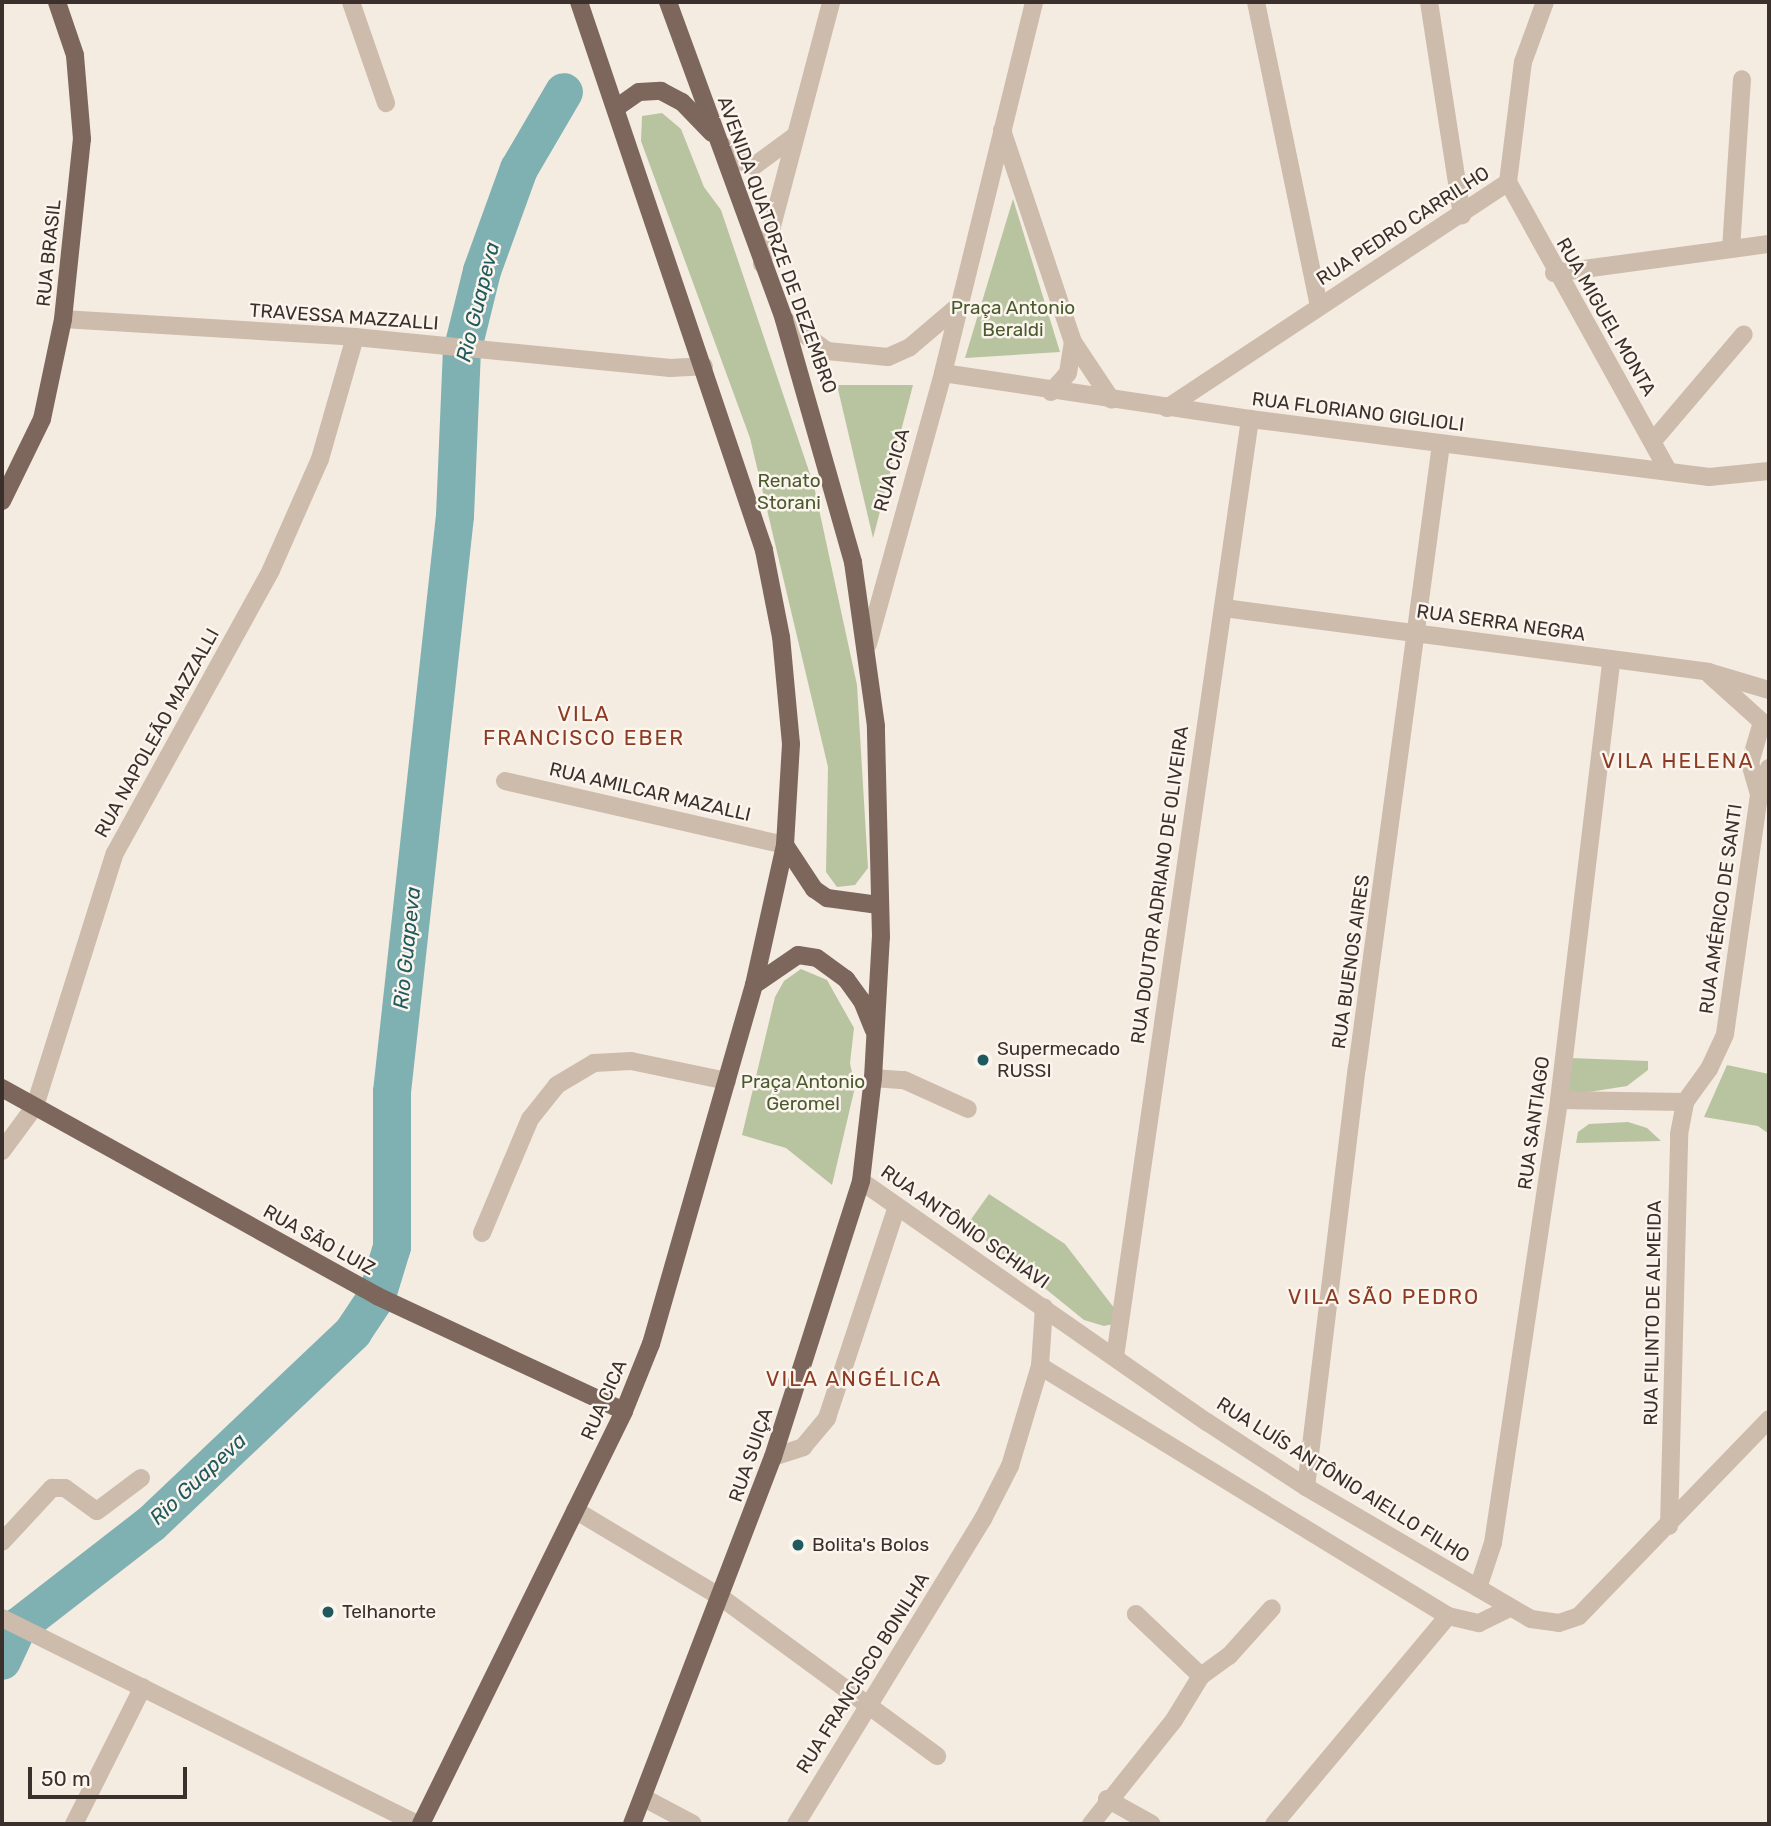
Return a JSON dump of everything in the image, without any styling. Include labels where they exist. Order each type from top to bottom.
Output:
[{"type":"main road","name":"RUA BRASIL","points":[[2,501],[42,419],[64,319],[82,139],[75,55],[57,2]]},
{"type":"main road","points":[[579,2],[764,550],[781,637],[791,744],[785,845],[756,977]]},
{"type":"main road","name":"AVENIDA QUATORZE DE DEZEMBRO","points":[[668,2],[784,319],[853,562],[868,644],[876,726],[878,1006]]},
{"type":"main road","points":[[616,108],[639,92],[660,91],[682,102],[716,138]]},
{"type":"main road","points":[[785,845],[814,889],[827,898],[879,905]]},
{"type":"main road","points":[[756,977],[791,958],[817,958],[846,979],[862,1001],[875,1034]]},
{"type":"main road","name":"RUA CICA","points":[[419,1824],[624,1411],[652,1344],[756,977]]},
{"type":"main road","name":"RUA SUIÇA","points":[[632,1824],[722,1598],[773,1457],[861,1181],[878,1006]]},
{"type":"main road","name":"RUA SÃO LUIZ","points":[[2,1088],[399,1307],[624,1411]]},
{"type":"street","points":[[351,2],[386,103]]},
{"type":"street","points":[[762,264],[831,2]]},
{"type":"street","name":"RUA CICA","points":[[868,644],[943,373],[957,307],[1034,2]]},
{"type":"street","points":[[1256,2],[1319,306]]},
{"type":"street","points":[[1429,2],[1462,215]]},
{"type":"street","name":"RUA PEDRO CARRILHO","points":[[1167,408],[1508,183],[1523,62],[1545,2]]},
{"type":"street","points":[[1731,249],[1742,79]]},
{"type":"street","points":[[1002,130],[1073,342],[1111,399]]},
{"type":"street","points":[[716,138],[734,159],[754,166],[796,135]]},
{"type":"street","name":"RUA MIGUEL MONTA","points":[[1508,183],[1554,273],[1668,471]]},
{"type":"street","points":[[1554,273],[1769,244]]},
{"type":"street","points":[[784,319],[827,351],[888,357],[910,346],[957,307]]},
{"type":"street","name":"TRAVESSA MAZZALLI","points":[[64,319],[355,337],[670,368],[704,366]]},
{"type":"street","points":[[1653,441],[1744,334]]},
{"type":"street","name":"RUA NAPOLEÃO MAZZALLI","points":[[2,1151],[35,1106],[115,853],[271,570],[320,458],[355,337]]},
{"type":"street","points":[[1051,392],[1068,373],[1073,342]]},
{"type":"street","name":"RUA FLORIANO GIGLIOLI","points":[[943,373],[1167,408],[1709,477],[1769,471]]},
{"type":"street","name":"RUA DOUTOR ADRIANO DE OLIVEIRA","points":[[1115,1357],[1250,419]]},
{"type":"street","name":"RUA BUENOS AIRES","points":[[1306,1487],[1357,1068],[1418,633],[1441,444]]},
{"type":"street","name":"RUA SERRA NEGRA","points":[[1224,608],[1708,673],[1769,690]]},
{"type":"street","name":"RUA SANTIAGO","points":[[1478,1588],[1493,1543],[1559,1100],[1611,661]]},
{"type":"street","points":[[1708,673],[1767,720],[1750,763],[1759,794]]},
{"type":"street","points":[[1759,794],[1769,768]]},
{"type":"street","name":"RUA AMILCAR MAZALLI","points":[[505,781],[785,845]]},
{"type":"street","name":"RUA AMÉRICO DE SANTI","points":[[1685,1102],[1725,1034],[1742,940],[1759,794]]},
{"type":"street","points":[[482,1233],[530,1119],[557,1084],[594,1063],[631,1060],[727,1081]]},
{"type":"street","points":[[873,1078],[904,1080],[968,1109]]},
{"type":"street","points":[[1559,1100],[1685,1102]]},
{"type":"street","name":"RUA FILINTO DE ALMEIDA","points":[[1669,1526],[1679,1134],[1685,1102]]},
{"type":"street","name":"RUA ANTÔNIO SCHIAVI","points":[[861,1181],[1044,1307]]},
{"type":"street","points":[[773,1457],[803,1447],[827,1418],[897,1206]]},
{"type":"street","name":"RUA LUÍS ANTÔNIO AIELLO FILHO","points":[[1044,1307],[1306,1487],[1478,1588],[1508,1609],[1531,1619],[1559,1623],[1579,1616],[1669,1526]]},
{"type":"street","name":"RUA FRANCISCO BONILHA","points":[[796,1824],[983,1519],[1010,1466],[1040,1366],[1044,1307]]},
{"type":"street","points":[[1040,1366],[1448,1616],[1479,1623],[1508,1609]]},
{"type":"street","points":[[1669,1526],[1769,1419]]},
{"type":"street","points":[[2,1542],[52,1488],[65,1488],[97,1511],[141,1478]]},
{"type":"street","points":[[575,1510],[722,1598],[937,1756]]},
{"type":"street","points":[[1091,1824],[1107,1799],[1174,1720],[1201,1676],[1237,1649],[1272,1608]]},
{"type":"street","points":[[1136,1614],[1201,1676]]},
{"type":"street","points":[[1274,1824],[1448,1616]]},
{"type":"street","points":[[3,1618],[419,1824]]},
{"type":"street","points":[[75,1824],[143,1687]]},
{"type":"street","points":[[644,1798],[694,1824]]},
{"type":"street","points":[[1107,1799],[1152,1824]]},
{"type":"green space","name":"Renato Storani","points":[[662,113],[681,129],[704,187],[721,210],[814,486],[857,685],[868,868],[855,885],[837,887],[826,872],[828,767],[750,438],[641,141],[642,116]]},
{"type":"green space","name":"Praça Antonio Beraldi","points":[[1013,199],[1060,352],[965,358]]},
{"type":"green space","points":[[837,385],[913,385],[873,538]]},
{"type":"green space","name":"Praça Antonio Geromel","points":[[801,969],[827,980],[854,1028],[850,1063],[855,1087],[832,1185],[786,1148],[742,1135],[775,997],[784,981]]},
{"type":"green space","points":[[1570,1058],[1648,1061],[1648,1070],[1627,1086],[1570,1095],[1565,1091]]},
{"type":"green space","points":[[1727,1065],[1769,1074],[1769,1134],[1758,1126],[1704,1117]]},
{"type":"green space","points":[[1628,1122],[1647,1128],[1661,1141],[1576,1143],[1578,1132],[1589,1124]]},
{"type":"green space","points":[[989,1194],[1065,1244],[1118,1313],[1113,1324],[1104,1326],[1084,1320],[967,1225]]},
{"type":"waterway","name":"Rio Guapeva","points":[[2,1661],[18,1627],[151,1524],[353,1332],[377,1296],[392,1247],[392,1092],[455,516],[462,352],[482,271],[519,169],[564,92]]},
{"type":"place","name":"Supermecado RUSSI","points":[[983,1060]]},
{"type":"place","name":"Bolita's Bolos","points":[[798,1545]]},
{"type":"place","name":"Telhanorte","points":[[328,1612]]},
{"type":"district","name":"VILA FRANCISCO EBER","points":[[584,726]]},
{"type":"district","name":"VILA HELENA","points":[[1678,761]]},
{"type":"district","name":"VILA SÃO PEDRO","points":[[1384,1297]]},
{"type":"district","name":"VILA ANGÉLICA","points":[[854,1379]]}]
